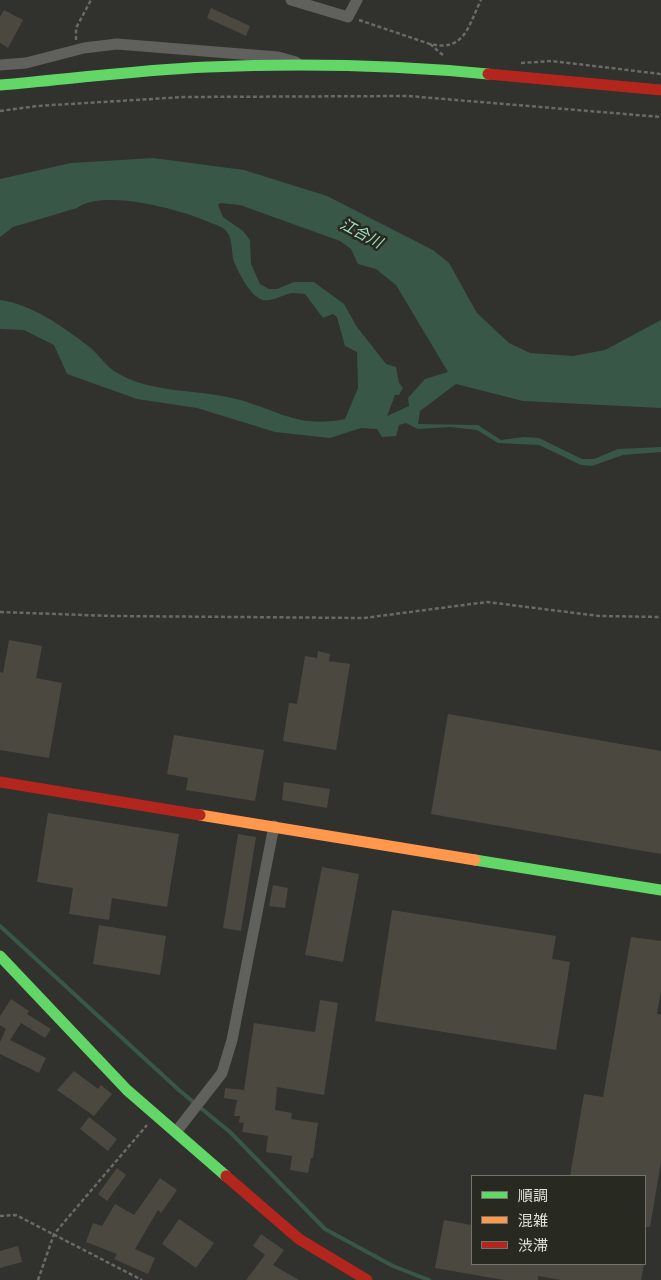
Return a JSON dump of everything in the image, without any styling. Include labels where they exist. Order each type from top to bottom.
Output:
[{"type":"street","points":[[291,0],[348,17],[357,0]]},
{"type":"street","points":[[0,65],[26,63],[84,48],[117,44],[278,57],[310,65]]},
{"type":"street","points":[[0,85],[206,67],[310,65],[437,69],[661,90]]},
{"type":"street","points":[[0,782],[661,890]]},
{"type":"street","points":[[176,1132],[222,1073],[232,1040],[274,826]]},
{"type":"street","points":[[0,956],[127,1090],[299,1239],[367,1280]]},
{"type":"path","points":[[84,48],[76,43],[76,28],[91,0]]},
{"type":"path","points":[[348,17],[441,47],[460,42],[481,0]]},
{"type":"path","points":[[430,44],[450,59]]},
{"type":"path","points":[[518,63],[552,61],[661,74]]},
{"type":"path","points":[[0,111],[37,106],[184,97],[408,96],[661,118]]},
{"type":"path","points":[[0,612],[112,616],[364,618],[487,602],[599,616],[661,617]]},
{"type":"path","points":[[38,1280],[54,1234],[156,1114]]},
{"type":"path","points":[[0,1216],[16,1215],[142,1280]]},
{"type":"water","name":"江合川","points":[[153,158],[244,170],[327,196],[433,250],[449,263],[477,313],[509,343],[530,353],[573,356],[605,350],[661,320],[661,408],[523,401],[456,384],[420,411],[418,424],[478,425],[501,440],[524,437],[539,438],[582,459],[594,459],[618,449],[661,447],[661,452],[623,455],[592,466],[581,465],[539,445],[498,443],[477,430],[450,427],[418,429],[406,423],[399,425],[396,436],[382,437],[377,429],[361,428],[330,438],[275,432],[197,408],[137,399],[67,374],[54,345],[24,330],[0,329],[0,300],[23,306],[46,317],[91,348],[114,371],[127,378],[156,387],[232,398],[286,416],[312,421],[345,419],[358,388],[357,352],[345,346],[337,317],[333,314],[323,318],[305,294],[293,293],[270,300],[257,297],[247,286],[234,262],[229,235],[226,230],[217,225],[163,207],[143,203],[105,200],[89,202],[77,208],[13,227],[0,237],[0,179],[71,163]],"holes":[[[220,203],[240,205],[340,241],[351,249],[358,264],[376,269],[396,285],[448,372],[425,379],[408,398],[409,406],[387,416],[395,395],[399,395],[403,388],[399,383],[396,367],[386,364],[357,327],[344,304],[314,282],[294,282],[277,289],[269,289],[260,284],[251,264],[250,240],[243,231],[223,217],[218,205]]]},
{"type":"building","points":[[211,8],[250,26],[246,36],[207,18]]},
{"type":"building","points":[[4,10],[23,20],[8,48],[0,43],[0,17]]},
{"type":"building","points":[[9,640],[42,646],[36,678],[62,683],[49,758],[0,750],[0,672],[3,673]]},
{"type":"building","points":[[318,651],[330,654],[329,661],[350,664],[336,750],[283,741],[289,703],[297,704],[305,656],[317,658]]},
{"type":"building","points":[[448,714],[661,751],[661,854],[431,814]]},
{"type":"building","points":[[174,735],[264,750],[255,801],[186,790],[188,778],[167,774]]},
{"type":"building","points":[[284,782],[330,789],[327,808],[282,800]]},
{"type":"building","points":[[48,813],[179,834],[167,907],[112,898],[109,920],[69,914],[73,888],[37,882]]},
{"type":"building","points":[[238,834],[256,837],[241,931],[223,928]]},
{"type":"building","points":[[322,867],[359,874],[343,962],[305,955]]},
{"type":"building","points":[[273,885],[288,888],[285,908],[269,906]]},
{"type":"building","points":[[392,910],[556,936],[552,959],[570,962],[556,1050],[375,1021]]},
{"type":"building","points":[[99,925],[166,936],[160,975],[93,964]]},
{"type":"building","points":[[631,937],[661,941],[661,991],[657,1014],[661,1015],[661,1162],[650,1227],[646,1227],[646,1175],[570,1175],[584,1094],[603,1097]]},
{"type":"building","points":[[11,999],[29,1011],[27,1014],[51,1029],[45,1038],[21,1023],[10,1040],[46,1058],[39,1073],[0,1054],[0,1042],[6,1029],[0,1025],[0,1016]]},
{"type":"building","points":[[320,1000],[338,1003],[324,1095],[277,1087],[275,1110],[292,1113],[291,1119],[318,1123],[313,1158],[311,1158],[308,1173],[290,1170],[292,1156],[266,1152],[268,1136],[242,1132],[244,1123],[239,1122],[240,1116],[234,1116],[237,1100],[224,1098],[225,1088],[244,1090],[254,1023],[315,1032]]},
{"type":"building","points":[[74,1071],[98,1089],[101,1085],[112,1094],[94,1116],[57,1090]]},
{"type":"building","points":[[89,1117],[117,1139],[108,1151],[80,1129]]},
{"type":"building","points":[[117,1168],[126,1175],[107,1201],[98,1194]]},
{"type":"building","points":[[160,1178],[177,1190],[161,1213],[158,1210],[135,1249],[155,1258],[148,1274],[114,1259],[117,1254],[86,1242],[93,1223],[102,1226],[115,1204],[134,1215]]},
{"type":"building","points":[[179,1219],[214,1243],[196,1268],[162,1244]]},
{"type":"building","points":[[444,1220],[471,1225],[471,1265],[644,1265],[641,1280],[561,1280],[538,1276],[538,1280],[504,1280],[435,1268]]},
{"type":"building","points":[[261,1234],[284,1250],[273,1265],[299,1280],[246,1280],[265,1255],[253,1246]]},
{"type":"building","points":[[18,1246],[22,1262],[0,1268],[0,1251]]},
{"type":"waterway","points":[[0,926],[180,1091],[230,1132],[325,1229],[393,1266],[429,1280]]},
{"type":"traffic: fast","points":[[0,85],[156,70],[243,66],[383,67],[488,74]]},
{"type":"traffic: fast","points":[[475,860],[661,890]]},
{"type":"traffic: fast","points":[[0,956],[127,1090],[226,1176]]},
{"type":"traffic: slow","points":[[200,815],[475,860]]},
{"type":"traffic: jam","points":[[488,74],[661,90]]},
{"type":"traffic: jam","points":[[0,782],[200,815]]},
{"type":"traffic: jam","points":[[226,1176],[299,1239],[367,1280]]}]
